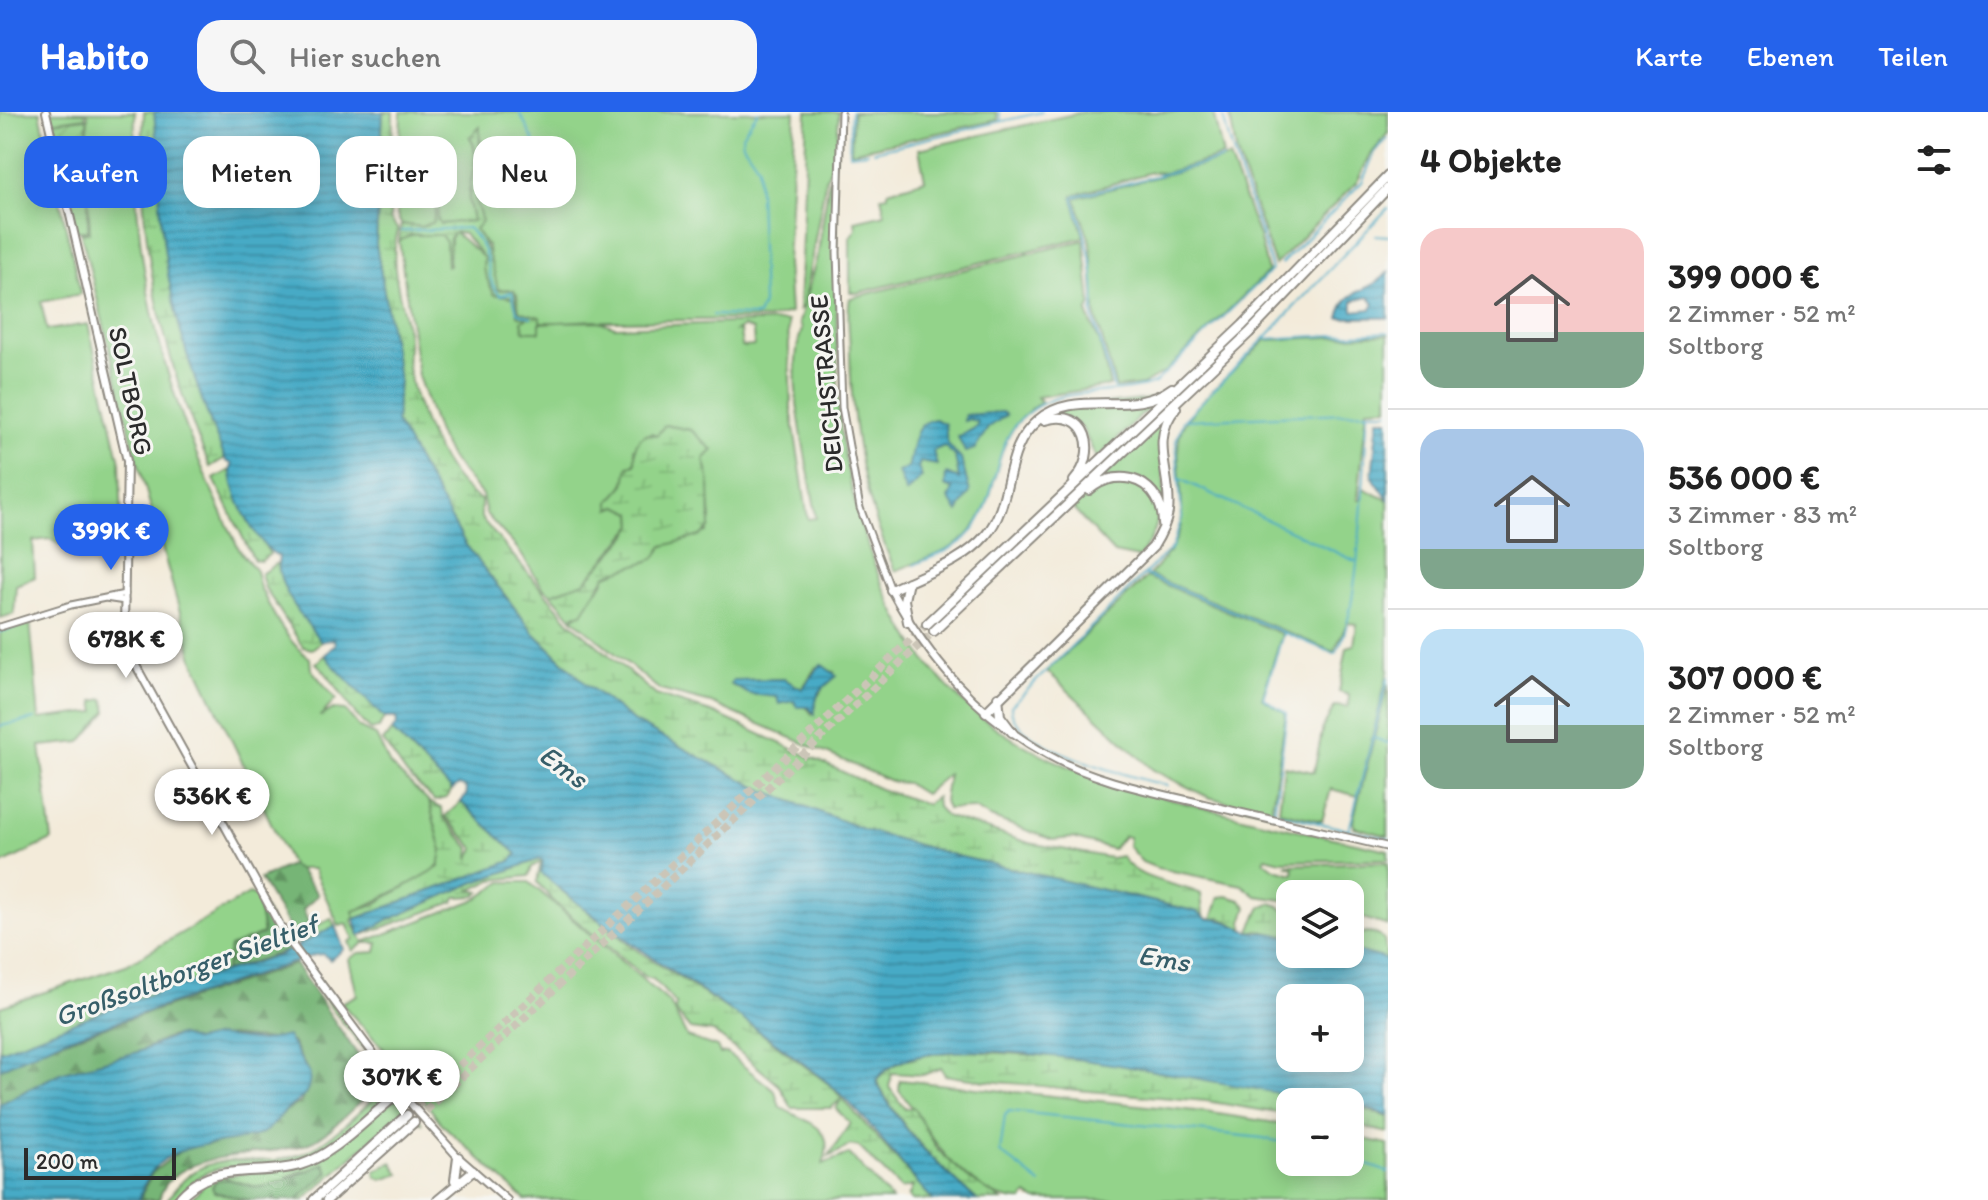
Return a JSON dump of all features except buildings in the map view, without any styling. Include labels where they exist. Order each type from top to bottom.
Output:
[{"type":"highway","points":[[1388,176],[1290,279],[930,628],[1190,389],[1388,188]]},
{"type":"highway","points":[[891,590],[963,556],[985,536],[1001,507],[1015,448],[1031,428],[1055,409],[1081,404],[1142,402],[1189,377]]},
{"type":"highway","points":[[986,712],[1125,577],[1162,533],[1169,498],[1162,452],[1164,430],[1190,389]]},
{"type":"highway","points":[[1031,428],[1060,417],[1076,424],[1087,438],[1089,449],[1083,468],[1050,509]]},
{"type":"highway","points":[[1077,496],[1108,480],[1123,477],[1142,482],[1161,505],[1162,533]]},
{"type":"highway","points":[[908,582],[904,600],[908,622]]},
{"type":"highway","points":[[998,697],[1000,716],[1012,732]]},
{"type":"highway","points":[[385,1096],[388,1074]]},
{"type":"highway","points":[[373,1111],[385,1096],[400,1090]]},
{"type":"highway","points":[[178,1200],[198,1181],[218,1173],[277,1169],[312,1160],[400,1090]]},
{"type":"highway","points":[[314,1200],[410,1118],[327,1200]]},
{"type":"highway","points":[[453,1184],[458,1157]]},
{"type":"highway","points":[[438,1200],[471,1169]]},
{"type":"highway","points":[[187,1200],[198,1181]]},
{"type":"main road","name":"SOLTBORG","points":[[46,112],[127,461],[125,637],[132,660],[262,897],[292,944],[428,1124],[458,1157],[507,1200]]},
{"type":"main road","name":"DEICHSTRASSE","points":[[891,590],[908,622],[937,664],[986,712],[1051,757],[1102,777],[1388,847]]},
{"type":"street","name":"DEICHSTRASSE","points":[[841,112],[837,252],[842,407],[860,508],[891,590]]},
{"type":"street","points":[[0,627],[100,598],[125,597]]},
{"type":"green space","points":[[0,112],[40,112],[45,136],[24,136],[24,208],[62,208],[81,294],[41,302],[47,330],[88,324],[120,462],[122,536],[59,544],[50,539],[33,541],[35,577],[16,585],[14,614],[0,618]]},
{"type":"green space","points":[[49,112],[86,112],[85,117],[51,122]]},
{"type":"green space","points":[[88,112],[135,112],[135,136],[88,136]]},
{"type":"green space","points":[[144,112],[154,112],[158,136],[143,136]]},
{"type":"green space","points":[[383,112],[393,112],[392,136],[382,136]]},
{"type":"green space","points":[[401,112],[795,112],[787,262],[790,313],[768,319],[540,322],[540,318],[519,311],[517,294],[509,289],[498,290],[490,269],[488,247],[475,229],[475,208],[576,208],[576,136],[470,137],[473,172],[469,198],[473,221],[440,224],[436,217],[438,208],[457,208],[457,136],[400,136]]},
{"type":"green space","points":[[807,112],[839,112],[836,157],[826,178],[803,306],[799,310]]},
{"type":"green space","points":[[853,112],[996,112],[998,120],[851,152]]},
{"type":"green space","points":[[1083,112],[1213,112],[1223,156],[1165,173],[1151,172],[1072,196],[1084,237],[857,293],[850,292],[850,237],[856,229],[855,221],[885,214],[881,197],[888,195],[888,191],[925,180],[919,149]]},
{"type":"green space","points":[[1229,112],[1388,112],[1388,133],[1370,156],[1357,182],[1275,265],[1237,155]]},
{"type":"green space","points":[[87,118],[87,136],[54,136],[51,122]]},
{"type":"green space","points":[[480,127],[480,136],[473,136],[473,144],[470,137]]},
{"type":"green space","points":[[1229,158],[1259,236],[1268,272],[1165,372],[1142,385],[1116,388],[1095,313],[1091,244],[1075,198]]},
{"type":"green space","points":[[473,172],[473,208],[478,208],[482,221],[475,229],[490,258],[498,290],[514,290],[519,311],[540,317],[540,331],[524,331],[522,321],[528,317],[519,316],[513,297],[494,294],[483,269],[484,258],[464,234],[455,232],[450,237],[449,267],[446,242],[441,235],[411,235],[399,241],[401,224],[421,227],[433,222],[436,208],[439,208],[437,217],[440,224],[473,221],[470,188]]},
{"type":"green space","points":[[832,178],[839,415],[848,473],[869,549],[893,608],[923,657],[958,697],[997,729],[1042,755],[1146,793],[1388,850],[1388,859],[1281,861],[1266,857],[1264,861],[1275,869],[1293,874],[1294,868],[1285,865],[1388,862],[1388,926],[1364,918],[1364,880],[1276,880],[1276,899],[1256,896],[1242,885],[1157,868],[1142,862],[1128,846],[1129,837],[1124,836],[1113,849],[1072,838],[1053,840],[974,808],[947,809],[944,801],[948,774],[924,794],[906,783],[893,782],[711,703],[660,690],[573,619],[603,583],[605,575],[630,564],[649,561],[663,546],[707,532],[711,519],[704,459],[712,450],[691,430],[682,431],[674,426],[657,435],[651,433],[634,448],[634,464],[620,491],[618,506],[633,513],[634,525],[585,582],[551,594],[544,589],[517,548],[486,514],[482,495],[449,456],[438,433],[418,376],[399,241],[411,235],[441,235],[446,242],[447,267],[450,238],[454,232],[484,258],[483,269],[494,294],[513,297],[518,315],[528,317],[539,331],[540,323],[596,320],[615,327],[788,321],[791,408],[808,519],[816,518],[796,398],[795,373],[802,329],[799,323],[818,253],[829,180]],"holes":[[[743,327],[753,330],[754,346],[742,347],[740,331],[736,331]],[[816,667],[834,672],[814,702],[812,714],[796,701],[750,692],[730,684],[743,680],[784,679],[802,689]]]},
{"type":"green space","points":[[167,183],[211,423],[225,458],[210,467],[165,338],[148,249],[144,208],[167,208]]},
{"type":"green space","points":[[72,208],[88,208],[88,231],[77,231]]},
{"type":"green space","points":[[89,208],[138,208],[146,283],[172,388],[213,493],[240,550],[256,571],[270,607],[295,645],[310,658],[311,669],[336,699],[320,717],[333,709],[345,710],[360,728],[376,736],[390,765],[429,802],[442,861],[430,874],[358,910],[352,921],[364,942],[477,899],[502,882],[529,882],[670,1003],[687,1037],[717,1047],[720,1054],[727,1053],[775,1091],[780,1107],[817,1127],[826,1141],[823,1164],[849,1154],[892,1200],[525,1200],[442,1124],[389,1055],[341,1003],[357,995],[349,959],[359,953],[376,952],[378,943],[364,943],[353,951],[349,942],[354,939],[347,924],[339,926],[313,869],[293,869],[193,659],[133,444],[81,233],[90,232]]},
{"type":"green space","points":[[378,208],[390,208],[390,219],[398,230],[394,255],[408,336],[408,368],[424,423],[443,460],[455,477],[481,500],[481,518],[569,621],[656,695],[714,713],[880,789],[926,804],[936,797],[937,807],[945,816],[1029,843],[1111,858],[1121,856],[1128,865],[1147,876],[1201,894],[1203,914],[1207,919],[1198,912],[957,856],[865,830],[758,788],[634,722],[586,684],[534,633],[466,545],[396,422],[399,380],[376,244]]},
{"type":"green space","points":[[397,208],[436,208],[434,222],[421,227],[401,224]]},
{"type":"green space","points":[[1084,240],[1091,304],[1087,313],[1100,343],[1110,386],[1037,397],[1041,402],[1023,416],[1003,448],[988,501],[968,535],[943,552],[895,571],[875,517],[861,465],[851,384],[850,298]]},
{"type":"green space","points":[[1388,334],[1388,407],[1367,408],[1358,499],[1361,499],[1363,488],[1388,500],[1388,671],[1358,796],[1331,789],[1322,821],[1279,811],[1284,766],[1314,772],[1323,727],[1335,706],[1348,707],[1349,695],[1339,692],[1347,647],[1354,645],[1357,624],[1347,623],[1334,652],[1149,575],[1172,548],[1178,535],[1182,511],[1179,439],[1186,421],[1206,397],[1266,340]]},
{"type":"green space","points":[[1159,398],[1097,459],[1081,426],[1050,416],[1065,408]]},
{"type":"green space","points":[[1166,417],[1162,429],[1165,514],[1158,494],[1141,479],[1101,479]]},
{"type":"green space","points":[[665,425],[691,430],[713,450],[704,459],[709,478],[710,527],[700,536],[663,546],[654,559],[606,575],[582,613],[574,615],[573,619],[551,594],[585,582],[627,536],[634,525],[633,513],[618,506],[610,509],[610,501],[625,484],[628,466],[635,464],[639,440],[646,434],[657,435]]},
{"type":"green space","points":[[230,470],[245,513],[270,554],[261,561],[254,560],[214,479]]},
{"type":"green space","points":[[1113,481],[1145,488],[1154,496],[1158,506],[1154,531],[1138,558],[1114,553],[1073,509],[1091,492]]},
{"type":"green space","points":[[277,563],[283,584],[321,642],[312,649],[303,647],[265,588],[261,574]]},
{"type":"green space","points":[[1147,577],[1282,634],[1262,698],[1286,713],[1271,813],[1208,797],[1153,770],[1047,671]]},
{"type":"green space","points":[[30,621],[39,719],[96,712],[94,701],[104,699],[107,711],[81,742],[40,746],[52,840],[0,865],[0,631]]},
{"type":"green space","points":[[325,655],[384,718],[379,728],[371,730],[363,723],[316,663]]},
{"type":"green space","points":[[1388,684],[1388,836],[1354,827],[1353,821]]},
{"type":"green space","points":[[392,731],[452,790],[446,798],[435,801],[407,775],[383,741]]},
{"type":"green space","points":[[429,802],[442,809],[443,817],[470,848],[469,858],[475,849],[445,816],[461,802],[517,854],[511,861],[355,919],[353,911],[371,906],[439,867],[442,850]]},
{"type":"green space","points":[[540,859],[557,887],[635,949],[741,1018],[831,1086],[933,1200],[911,1200],[908,1197],[913,1186],[901,1189],[859,1147],[851,1145],[828,1157],[850,1123],[836,1109],[841,1099],[831,1108],[792,1108],[780,1086],[742,1054],[713,1032],[690,1029],[675,1011],[676,1004],[653,979],[645,977],[555,903],[537,882],[541,862],[532,867],[529,876],[492,880],[471,890],[480,892],[476,896],[456,897],[454,902],[362,935],[386,921],[473,883]]},
{"type":"green space","points":[[290,865],[300,871],[318,895],[303,909],[309,924],[292,933],[260,879]]},
{"type":"green space","points":[[249,894],[257,897],[263,934],[231,947],[225,971],[132,1000],[0,1051],[0,1007],[126,965]]},
{"type":"green space","points":[[257,897],[289,950],[225,971],[230,947],[263,934]]},
{"type":"green space","points":[[1219,897],[1240,900],[1247,907],[1242,922],[1245,930],[1221,918],[1212,919]]},
{"type":"green space","points":[[1270,903],[1276,905],[1276,934],[1258,930],[1249,932],[1261,907]]},
{"type":"green space","points":[[331,918],[335,926],[299,944],[293,938]]},
{"type":"green space","points":[[1364,933],[1377,934],[1384,940],[1387,961],[1364,954]]},
{"type":"green space","points":[[295,964],[373,1077],[372,1091],[334,1126],[309,1143],[201,1162],[167,1183],[159,1200],[139,1200],[152,1173],[184,1148],[265,1131],[284,1112],[301,1102],[310,1075],[292,1042],[230,1036],[195,1041],[172,1036],[138,1052],[60,1073],[0,1104],[0,1069],[42,1048]]},
{"type":"green space","points":[[321,990],[347,1019],[381,1073],[385,1086],[374,1107],[348,1132],[304,1159],[283,1165],[240,1166],[208,1172],[190,1184],[176,1200],[167,1200],[198,1169],[214,1163],[282,1159],[311,1150],[343,1127],[379,1092],[378,1078],[366,1052]]},
{"type":"green space","points":[[965,1051],[1072,1057],[1276,1091],[1276,1113],[1206,1101],[960,1078],[945,1075],[941,1068],[923,1075],[892,1073],[889,1087],[905,1109],[913,1107],[938,1150],[967,1177],[1002,1200],[977,1200],[909,1131],[877,1081],[893,1066],[929,1055]]},
{"type":"green space","points":[[900,1080],[1205,1112],[1276,1123],[1276,1176],[1364,1176],[1364,1139],[1388,1144],[1388,1200],[1036,1200],[1027,1195],[1023,1200],[1001,1197],[982,1189],[950,1161],[899,1090]]},
{"type":"green space","points":[[394,1099],[402,1101],[423,1124],[402,1112],[304,1200],[297,1200],[325,1169],[303,1171],[287,1177],[286,1182],[260,1188],[226,1178],[215,1192],[248,1200],[190,1200],[210,1178],[309,1164]]},
{"type":"green space","points":[[1364,1109],[1388,1117],[1388,1133],[1364,1127]]},
{"type":"green space","points":[[392,1162],[400,1174],[382,1180],[376,1177],[375,1171]]},
{"type":"green space","points":[[324,1163],[329,1172],[297,1200],[248,1200],[214,1192],[212,1187],[215,1181],[226,1180],[263,1187]]},
{"type":"water","name":"Ems","points":[[154,112],[383,112],[382,136],[336,136],[336,208],[378,208],[376,244],[399,380],[396,422],[466,545],[534,633],[586,684],[634,722],[758,788],[865,830],[957,856],[1198,912],[1207,919],[1222,920],[1250,932],[1276,934],[1276,968],[1364,968],[1364,953],[1383,958],[1388,962],[1388,1116],[1364,1107],[1364,1088],[1276,1088],[1276,1092],[1100,1062],[1025,1053],[958,1051],[906,1060],[876,1081],[896,1115],[920,1146],[977,1200],[933,1200],[842,1095],[792,1055],[575,901],[541,873],[543,861],[540,859],[473,883],[386,921],[360,936],[355,919],[511,861],[517,854],[461,802],[467,793],[465,787],[459,785],[452,790],[392,731],[397,723],[396,718],[384,718],[332,664],[325,655],[335,644],[334,639],[321,642],[298,612],[281,579],[279,556],[262,542],[245,516],[231,474],[232,464],[226,461],[206,411],[174,307],[161,208],[167,208],[167,136],[156,136]]},
{"type":"water","points":[[1388,272],[1388,318],[1339,318],[1342,307],[1353,294],[1382,279]],"holes":[[[1369,297],[1374,303],[1371,309],[1353,311],[1353,301]]]},
{"type":"water","points":[[1002,412],[1006,415],[988,428],[975,449],[965,452],[958,437],[975,428],[978,422],[970,419],[964,421],[965,415]]},
{"type":"water","points":[[935,419],[945,424],[947,443],[961,459],[970,492],[958,512],[949,499],[953,489],[945,486],[946,474],[959,479],[955,456],[944,446],[933,451],[937,465],[920,462],[918,468],[922,477],[906,493],[898,472],[908,468],[917,431],[927,421]]},
{"type":"water","points":[[1378,419],[1388,419],[1388,499],[1372,476]]},
{"type":"water","points":[[821,664],[837,676],[818,695],[815,714],[808,707],[797,707],[794,701],[779,704],[777,697],[749,694],[730,684],[733,680],[784,679],[802,689]]},
{"type":"water","points":[[335,926],[344,949],[330,960],[323,954],[315,955],[60,1041],[0,1069],[0,1051],[132,1000],[280,955]]},
{"type":"water","points":[[178,1035],[195,1041],[218,1036],[261,1041],[287,1036],[310,1075],[305,1095],[260,1134],[202,1145],[171,1155],[157,1165],[139,1200],[0,1200],[0,1104],[60,1073],[138,1052]]},
{"type":"waterway","points":[[519,112],[531,136]]},
{"type":"waterway","points":[[713,315],[758,316],[763,304],[758,166],[743,144],[742,135],[758,112]]},
{"type":"waterway","points":[[851,112],[849,154],[868,152]]},
{"type":"waterway","points":[[999,112],[1001,120]]},
{"type":"waterway","points":[[874,151],[1042,112]]},
{"type":"waterway","points":[[914,565],[956,545],[979,522],[1007,438],[1030,411],[1060,397],[1155,383],[1272,270],[1222,112]]},
{"type":"waterway","points":[[1281,264],[1362,182],[1375,152],[1388,138]]},
{"type":"waterway","points":[[1114,389],[1092,313],[1093,271],[1073,197],[1223,159]]},
{"type":"waterway","points":[[1265,338],[1388,208]]},
{"type":"waterway","points":[[401,231],[468,228],[483,248],[491,281],[497,291],[501,295],[512,292],[517,312],[531,317]]},
{"type":"waterway","points":[[1376,235],[1388,236]]},
{"type":"waterway","points":[[1168,786],[1104,768],[1051,747],[1030,735],[1016,721],[1011,706],[1172,547],[1182,518],[1176,441],[1183,421],[1264,339],[1388,332]]},
{"type":"waterway","points":[[1186,420],[1368,412]]},
{"type":"waterway","points":[[1146,575],[1335,654],[1344,635],[1356,575],[1368,412],[1388,412]]},
{"type":"waterway","points":[[1180,479],[1355,561]]},
{"type":"waterway","points":[[0,632],[27,623]]},
{"type":"waterway","points":[[1274,812],[1287,713],[1263,698],[1283,634]]},
{"type":"waterway","points":[[1388,678],[1349,830],[1388,839]]},
{"type":"waterway","points":[[0,726],[35,719]]},
{"type":"waterway","points":[[1374,738],[1388,743]]},
{"type":"waterway","points":[[1277,813],[1349,830]]},
{"type":"waterway","points":[[1041,1184],[1000,1152],[1005,1115],[1009,1111],[1276,1141]]},
{"type":"waterway","points":[[1364,1164],[1388,1172]]},
{"type":"tunnel","points":[[407,1115],[927,624]]},
{"type":"tunnel","points":[[417,1119],[934,631]]},
{"type":"water label","name":"Großsoltborger Sieltief","points":[[186,970]]}]
